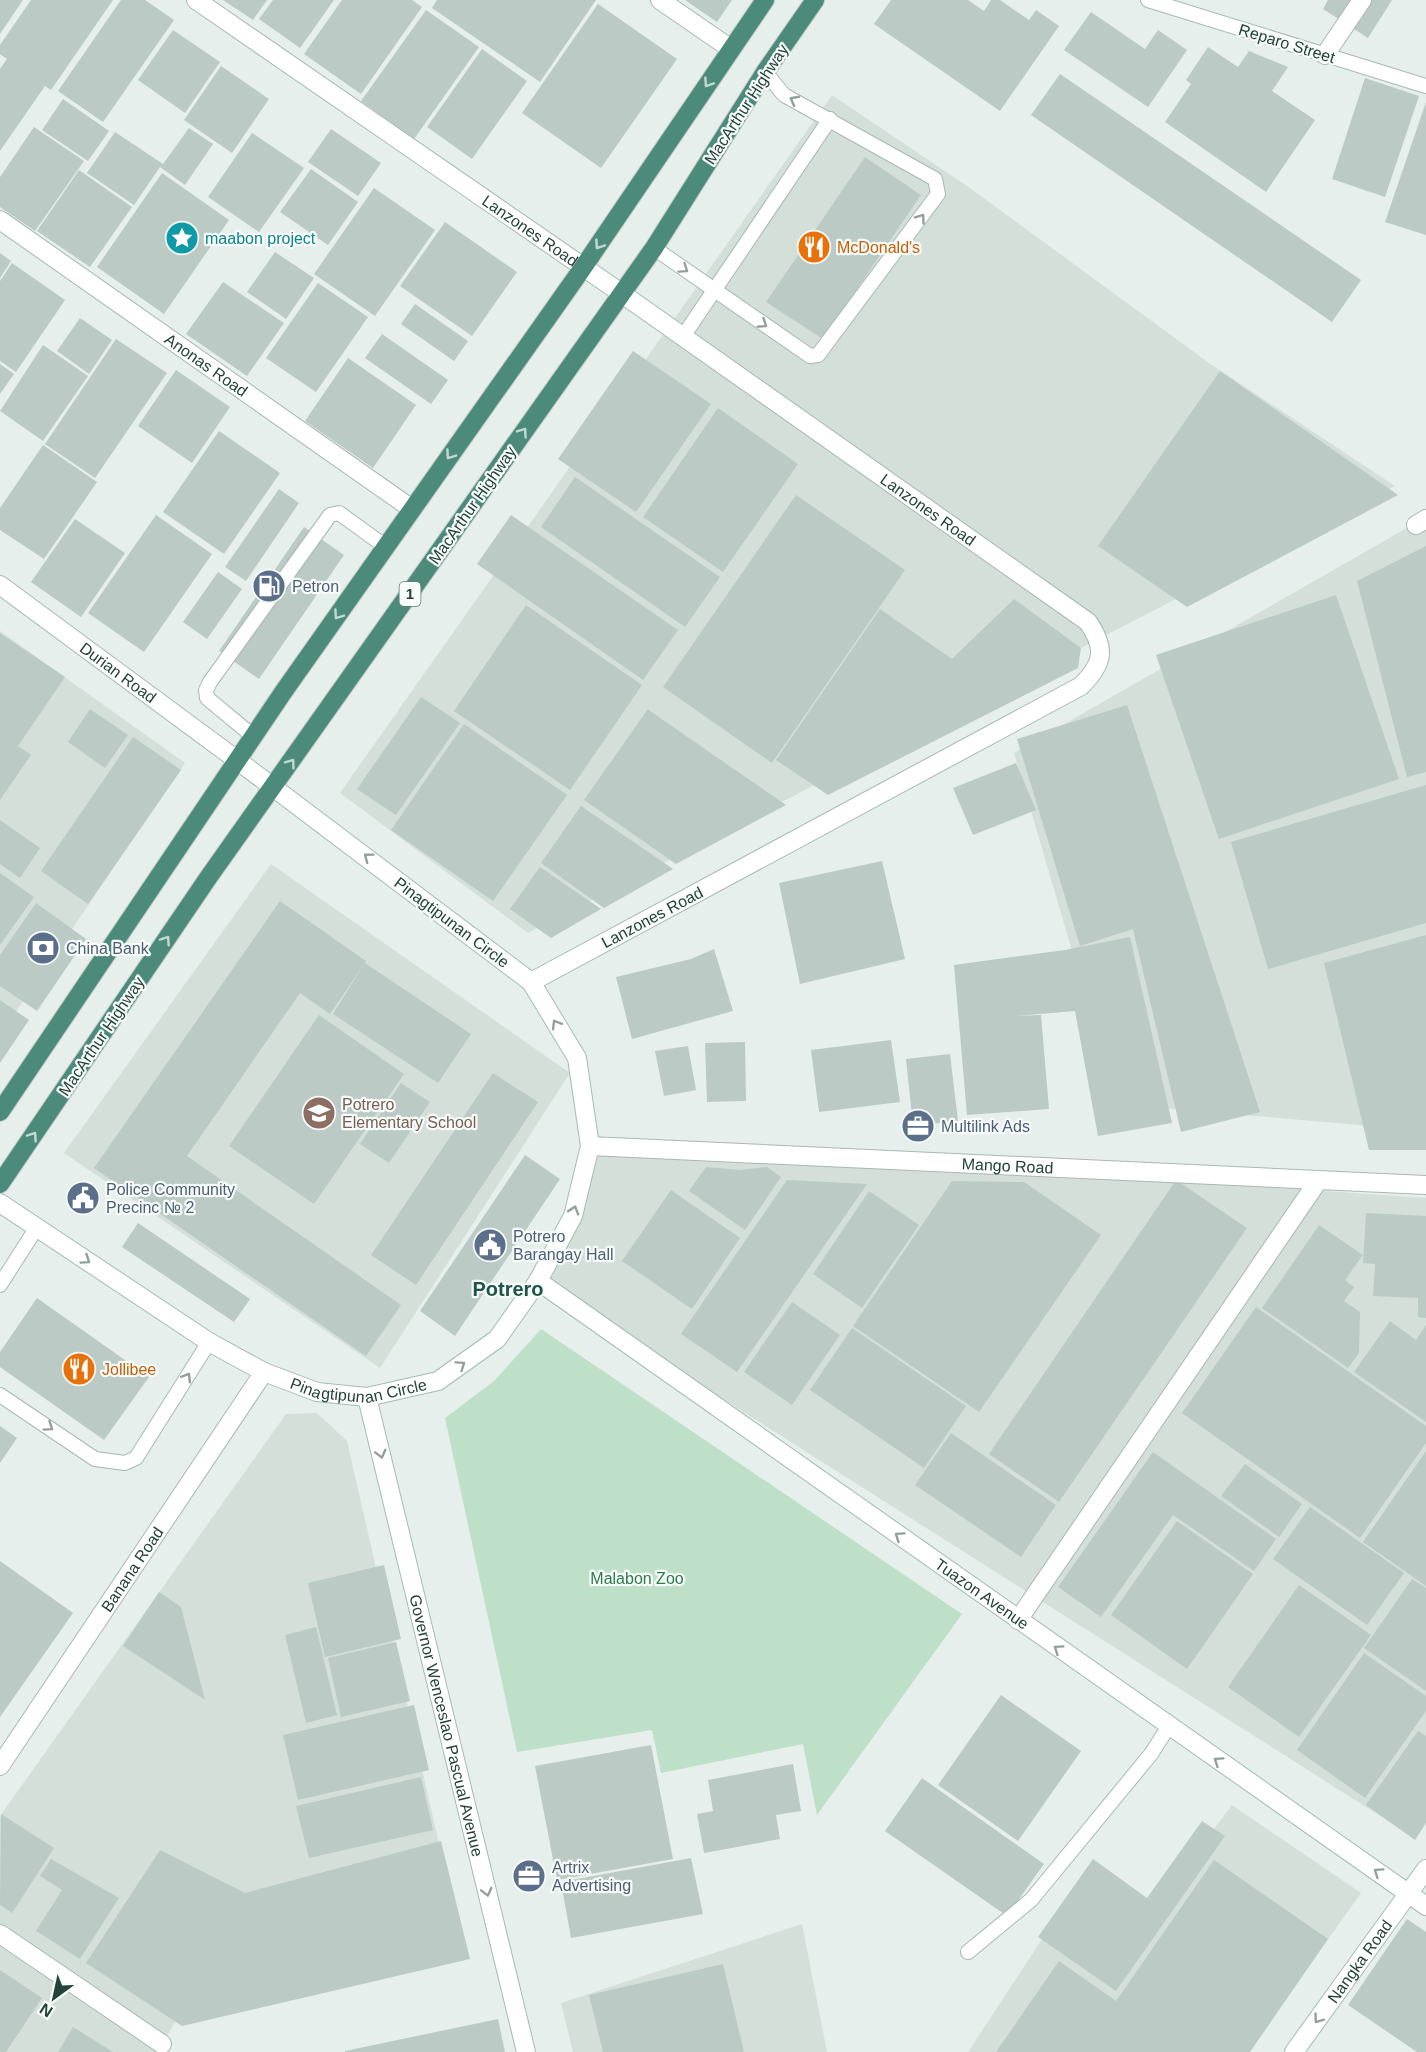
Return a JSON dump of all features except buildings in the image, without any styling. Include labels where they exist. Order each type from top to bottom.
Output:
[{"type":"highway","points":[[0,1112],[253,736],[582,269],[765,0]]},
{"type":"highway","name":"MacArthur Highway","points":[[0,1184],[208,878],[654,248],[765,72],[815,0]]},
{"type":"street","name":"Lanzones Road","points":[[196,0],[582,269],[621,293],[682,339],[1088,622],[1100,638],[1100,657],[1093,674],[1081,686],[531,982]]},
{"type":"street","points":[[660,0],[731,49]]},
{"type":"street","points":[[1325,55],[1362,0]]},
{"type":"street","name":"Anonas Road","points":[[0,220],[412,509]]},
{"type":"street","name":"Durian Road","points":[[0,585],[237,760]]},
{"type":"street","name":"Pinagtipunan Circle","points":[[0,1203],[209,1342],[264,1372],[317,1392],[367,1397],[438,1381],[497,1340],[538,1281],[573,1216],[590,1146],[577,1058],[531,982],[237,760]]},
{"type":"street","name":"Mango Road","points":[[590,1146],[1426,1185]]},
{"type":"street","points":[[1018,1620],[1318,1181]]},
{"type":"street","name":"Tuazon Avenue","points":[[538,1281],[1426,1906]]},
{"type":"street","name":"Banana Road","points":[[0,1766],[264,1372]]},
{"type":"street","name":"Governor Wenceslao Pascual Avenue","points":[[367,1397],[526,2052]]},
{"type":"street","name":"Nangka Road","points":[[1294,2052],[1426,1869]]},
{"type":"street","points":[[0,1934],[164,2048]]},
{"type":"lane","name":"Reparo Street","points":[[1148,0],[1426,86]]},
{"type":"lane","points":[[654,248],[810,356],[818,356],[938,194],[934,179],[784,95],[765,72]]},
{"type":"lane","points":[[682,339],[830,119]]},
{"type":"lane","points":[[253,736],[207,698],[206,690],[217,672],[330,515],[339,513],[386,547]]},
{"type":"lane","points":[[0,1285],[38,1227]]},
{"type":"lane","points":[[0,1395],[95,1460],[125,1463],[136,1458],[209,1342]]},
{"type":"lane","points":[[968,1952],[1032,1900],[1151,1754],[1169,1726]]},
{"type":"shaded area","points":[[832,95],[970,188],[1209,363],[1395,486],[528,933],[340,793]]},
{"type":"shaded area","points":[[1426,517],[1426,1131],[1117,1104],[1014,753]]},
{"type":"shaded area","points":[[0,631],[185,763],[0,1035]]},
{"type":"shaded area","name":"Potrero Elementary School","points":[[271,864],[570,1073],[380,1368],[64,1153]]},
{"type":"shaded area","points":[[600,1141],[1426,1198],[1426,1806],[1407,1833],[545,1286]]},
{"type":"shaded area","points":[[317,1413],[347,1441],[464,1953],[175,2022],[158,2052],[0,2052],[0,1816],[286,1414]]},
{"type":"shaded area","points":[[1232,1805],[1361,1893],[1248,2052],[968,2052],[1046,1933],[1107,1972]]},
{"type":"shaded area","points":[[802,1924],[827,2052],[573,2052],[561,2003]]},
{"type":"green space","name":"Malabon Zoo","points":[[541,1329],[962,1614],[817,1815],[803,1744],[661,1773],[652,1730],[517,1752],[445,1418],[494,1381]]},
{"type":"place","name":"maabon project","points":[[182,238]]},
{"type":"place","name":"McDonald's","points":[[814,247]]},
{"type":"place","name":"Petron","points":[[269,586]]},
{"type":"place","name":"China Bank","points":[[43,948]]},
{"type":"place","name":"Potrero Elementary School","points":[[319,1113]]},
{"type":"place","name":"Multilink Ads","points":[[918,1126]]},
{"type":"place","name":"Police Community Precinc № 2","points":[[83,1198]]},
{"type":"place","name":"Potrero Barangay Hall","points":[[490,1245]]},
{"type":"place","name":"Jollibee","points":[[79,1369]]},
{"type":"place","name":"Artrix Advertising","points":[[529,1876]]},
{"type":"district","name":"Potrero","points":[[508,1289]]}]
